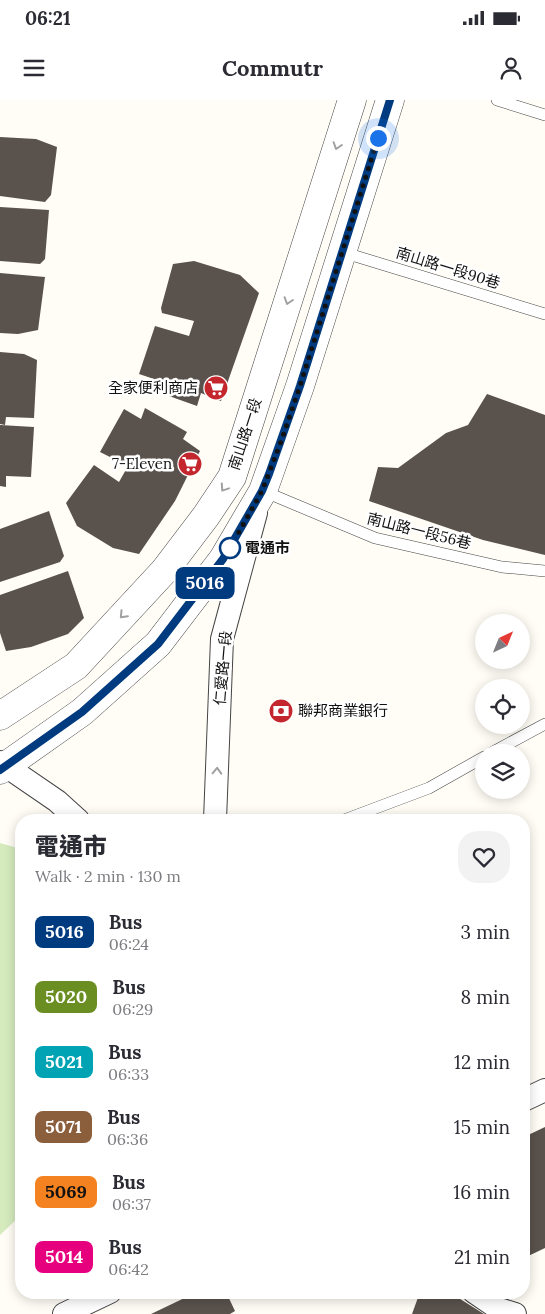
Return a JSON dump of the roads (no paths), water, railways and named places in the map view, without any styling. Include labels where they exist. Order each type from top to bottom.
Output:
[{"type":"street","name":"南山路一段","points":[[0,716],[76,666],[165,570],[206,516],[232,477],[352,100]]},
{"type":"street","points":[[71,814],[57,801],[2,766],[82,712],[158,644],[223,559],[262,491],[300,386],[390,100]]},
{"type":"street","name":"仁愛路一段","points":[[215,814],[222,639],[262,491]]},
{"type":"street","points":[[530,1097],[545,1090]]},
{"type":"street","points":[[64,1314],[89,1309],[101,1299]]},
{"type":"street","points":[[485,1299],[499,1308],[515,1314]]},
{"type":"lane","points":[[497,100],[545,115]]},
{"type":"lane","name":"南山路一段90巷","points":[[342,252],[545,314]]},
{"type":"lane","name":"南山路一段56巷","points":[[262,491],[375,538],[502,567],[545,571]]},
{"type":"lane","points":[[508,744],[545,724]]},
{"type":"lane","points":[[360,814],[428,788],[475,763]]},
{"type":"place","name":"全家便利商店","points":[[216,388]]},
{"type":"place","name":"7-Eleven","points":[[190,464]]},
{"type":"place","name":"電通市","points":[[230,548]]},
{"type":"place","name":"聯邦商業銀行","points":[[281,711]]}]
